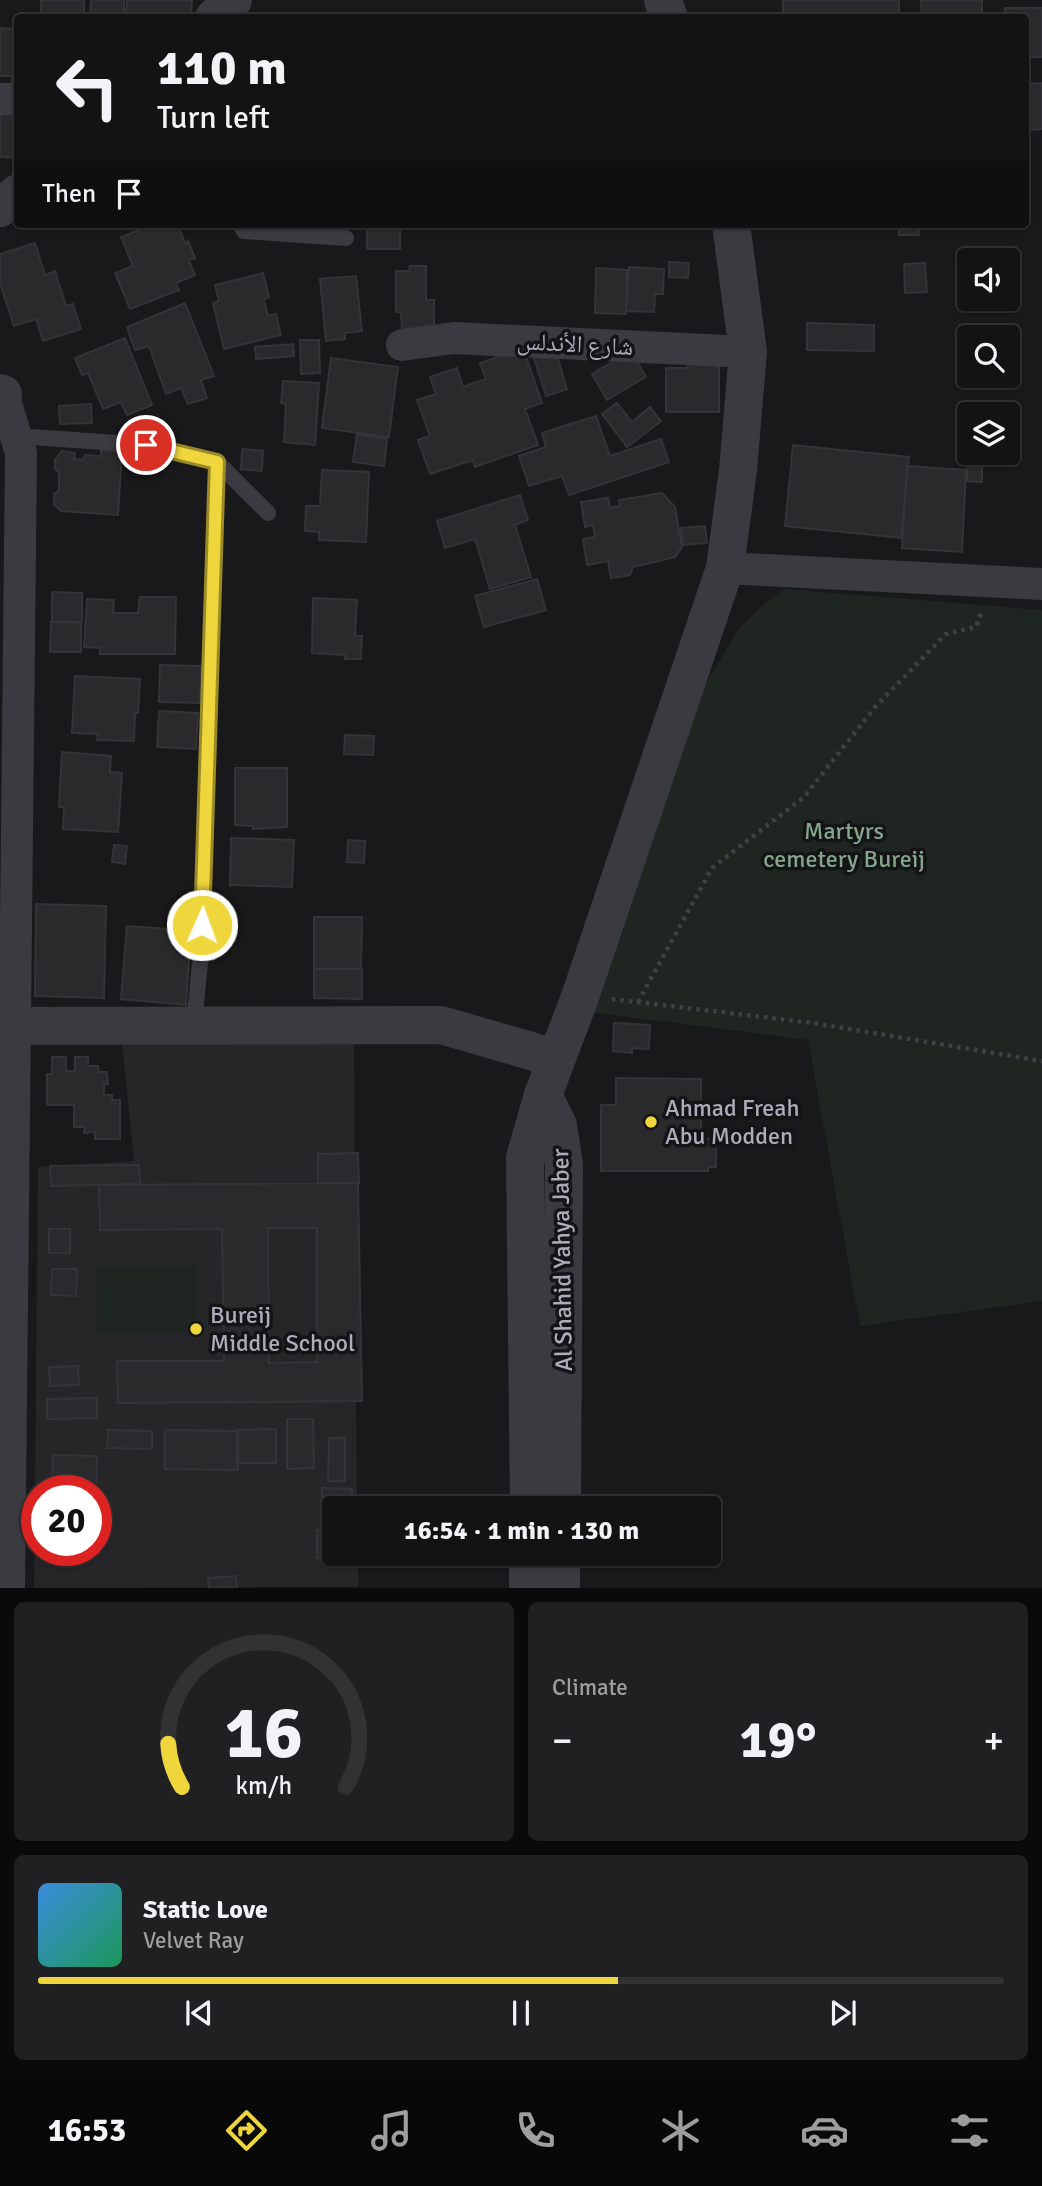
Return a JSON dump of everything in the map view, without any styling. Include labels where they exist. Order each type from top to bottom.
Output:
[{"type":"street","points":[[218,14],[233,0]]},
{"type":"street","points":[[0,208],[14,196]]},
{"type":"street","points":[[543,1095],[580,997],[726,568],[748,352],[732,228]]},
{"type":"street","name":"شارع الأندلس","points":[[402,345],[454,338],[748,352]]},
{"type":"street","points":[[1,394],[21,453],[8,1026],[9,1587]]},
{"type":"street","points":[[726,568],[1042,584]]},
{"type":"street","points":[[8,1026],[441,1025],[555,1058]]},
{"type":"street","name":"Al Shahid Yahya Jaber","points":[[529,1496],[525,1158],[543,1095]]},
{"type":"street","name":"Al Shahid Yahya Jaber","points":[[543,1095],[558,1125],[564,1165],[562,1496]]},
{"type":"street","points":[[528,1566],[528,1587]]},
{"type":"street","points":[[561,1566],[561,1587]]},
{"type":"lane","points":[[242,228],[244,231],[346,238]]},
{"type":"lane","points":[[16,436],[146,445],[217,462],[268,513]]},
{"type":"lane","points":[[194,1024],[201,953],[217,462]]},
{"type":"path","points":[[638,1002],[712,868],[804,797],[876,706],[946,634],[976,627],[991,581]]},
{"type":"path","points":[[580,997],[593,996],[813,1023],[1042,1060]]},
{"type":"shaded area","name":"Bureij Middle School","points":[[354,1040],[357,1496],[322,1496],[322,1566],[358,1566],[358,1587],[34,1588],[34,1566],[112,1566],[112,1475],[35,1475],[38,1167],[134,1161],[122,1044]]},
{"type":"green space","name":"Martyrs cemetery Bureij","points":[[784,589],[1042,610],[1042,1301],[860,1326],[808,1040],[590,1012],[689,712],[738,630]]},
{"type":"green space","points":[[197,1266],[197,1332],[97,1333],[97,1267]]},
{"type":"building","points":[[41,0],[84,0],[84,14],[41,14]]},
{"type":"building","points":[[91,0],[124,0],[124,14],[90,14]]},
{"type":"building","points":[[127,0],[192,0],[191,14],[126,14]]},
{"type":"building","points":[[783,0],[899,0],[899,14],[783,14]]},
{"type":"building","points":[[921,0],[982,0],[982,14],[922,14]]},
{"type":"building","points":[[1005,8],[1042,8],[1042,57],[1029,57],[1029,14],[1005,14]]},
{"type":"building","points":[[0,28],[14,29],[14,84],[12,76],[0,76]]},
{"type":"building","points":[[1042,83],[1042,129],[1029,130],[1029,84]]},
{"type":"building","points":[[0,108],[14,108],[14,158],[0,157]]},
{"type":"building","points":[[145,228],[179,228],[195,258],[189,260],[195,275],[176,283],[179,290],[130,309],[115,273],[133,266],[121,237]]},
{"type":"building","points":[[367,228],[400,228],[400,249],[367,249]]},
{"type":"building","points":[[899,228],[919,228],[919,235],[899,235]]},
{"type":"building","points":[[35,243],[45,275],[55,271],[66,306],[73,304],[81,329],[43,341],[36,319],[14,326],[0,283],[0,254]]},
{"type":"building","points":[[669,262],[689,263],[688,278],[669,277]]},
{"type":"building","points":[[925,263],[927,292],[905,293],[904,264]]},
{"type":"building","points":[[410,266],[426,266],[426,300],[434,300],[434,329],[402,329],[401,312],[396,312],[396,271],[409,271]]},
{"type":"building","points":[[629,267],[664,269],[663,294],[655,294],[654,312],[626,311]]},
{"type":"building","points":[[596,268],[627,270],[626,314],[595,313]]},
{"type":"building","points":[[263,273],[269,297],[264,300],[268,316],[276,314],[281,335],[224,349],[213,303],[219,301],[215,285]]},
{"type":"building","points":[[356,276],[362,331],[345,333],[345,339],[326,341],[320,279]]},
{"type":"building","points":[[185,303],[214,376],[201,380],[207,398],[188,404],[181,388],[166,394],[149,346],[135,350],[127,327]]},
{"type":"building","points":[[807,323],[874,325],[874,351],[807,350]]},
{"type":"building","points":[[125,338],[152,405],[127,415],[121,402],[103,409],[88,373],[82,375],[75,358]]},
{"type":"building","points":[[300,340],[319,340],[320,373],[301,374]]},
{"type":"building","points":[[293,344],[294,356],[256,359],[255,347]]},
{"type":"building","points":[[523,348],[542,403],[525,409],[538,445],[475,467],[473,460],[430,474],[418,440],[430,436],[417,400],[436,394],[430,377],[457,368],[463,387],[486,379],[480,363]]},
{"type":"building","points":[[555,349],[567,389],[546,396],[533,355]]},
{"type":"building","points":[[631,351],[646,377],[607,400],[592,374]]},
{"type":"building","points":[[331,358],[398,367],[389,437],[322,428]]},
{"type":"building","points":[[688,358],[719,366],[719,412],[666,412],[666,368],[688,368]]},
{"type":"building","points":[[283,381],[319,383],[315,445],[284,442],[286,404],[281,403]]},
{"type":"building","points":[[617,403],[632,422],[650,407],[661,421],[627,447],[602,414]]},
{"type":"building","points":[[91,404],[92,423],[60,424],[59,406]]},
{"type":"building","points":[[596,416],[610,456],[661,439],[669,462],[569,495],[562,476],[529,486],[519,456],[546,447],[542,433]]},
{"type":"building","points":[[134,419],[152,420],[152,433],[133,431]]},
{"type":"building","points":[[357,434],[387,439],[384,466],[353,462]]},
{"type":"building","points":[[793,445],[909,457],[901,538],[785,526]]},
{"type":"building","points":[[242,449],[263,451],[262,471],[241,469]]},
{"type":"building","points":[[101,450],[122,451],[118,515],[61,511],[54,504],[54,494],[59,490],[59,473],[55,469],[55,460],[62,451],[75,453],[74,459],[83,460],[85,455],[101,456]]},
{"type":"building","points":[[143,456],[153,456],[152,469],[142,468]]},
{"type":"building","points":[[967,465],[982,466],[982,482],[967,481]]},
{"type":"building","points":[[907,466],[966,470],[962,552],[902,548]]},
{"type":"building","points":[[322,470],[369,472],[366,542],[319,540],[319,532],[305,531],[306,506],[320,506]]},
{"type":"building","points":[[662,493],[675,507],[682,547],[675,557],[633,567],[630,575],[611,578],[608,561],[587,565],[583,539],[595,537],[593,525],[585,527],[581,502],[608,498],[610,508],[620,506],[619,500]]},
{"type":"building","points":[[520,495],[528,520],[515,525],[531,577],[490,589],[475,539],[445,548],[437,521]]},
{"type":"building","points":[[705,526],[707,543],[683,545],[681,528]]},
{"type":"building","points":[[537,579],[546,610],[484,627],[475,596]]},
{"type":"building","points":[[52,592],[82,593],[82,622],[52,622]]},
{"type":"building","points":[[140,597],[176,597],[175,654],[100,654],[100,648],[84,647],[87,599],[114,600],[113,613],[138,613]]},
{"type":"building","points":[[313,598],[357,600],[355,636],[362,636],[361,659],[312,653]]},
{"type":"building","points":[[51,622],[81,623],[81,652],[50,652]]},
{"type":"building","points":[[160,665],[201,666],[200,703],[159,702]]},
{"type":"building","points":[[75,676],[140,679],[134,741],[97,740],[98,734],[72,733]]},
{"type":"building","points":[[159,711],[198,713],[196,749],[157,747]]},
{"type":"building","points":[[345,735],[374,736],[373,755],[344,754]]},
{"type":"building","points":[[62,752],[111,756],[110,772],[122,773],[118,832],[63,829],[64,807],[59,807]]},
{"type":"building","points":[[235,768],[287,768],[287,827],[253,829],[253,826],[235,825]]},
{"type":"building","points":[[231,838],[294,840],[292,887],[230,885]]},
{"type":"building","points":[[348,840],[365,841],[364,863],[347,862]]},
{"type":"building","points":[[114,845],[127,846],[125,864],[112,862]]},
{"type":"building","points":[[36,904],[106,906],[104,998],[35,996]]},
{"type":"building","points":[[314,917],[362,917],[361,969],[314,969]]},
{"type":"building","points":[[170,924],[195,926],[194,946],[190,945],[186,1005],[121,999],[127,926],[168,929]]},
{"type":"building","points":[[314,969],[362,969],[362,999],[314,998]]},
{"type":"building","points":[[614,1023],[650,1025],[649,1049],[632,1048],[632,1053],[613,1051]]},
{"type":"building","points":[[52,1057],[66,1057],[66,1071],[75,1071],[75,1057],[88,1057],[88,1066],[98,1066],[99,1072],[107,1072],[108,1084],[104,1084],[104,1095],[112,1095],[112,1100],[120,1100],[120,1139],[95,1139],[95,1132],[84,1133],[85,1127],[74,1127],[74,1105],[47,1105],[47,1074],[52,1074]]},
{"type":"building","name":"Ahmad Freah Abu Modden","points":[[616,1078],[701,1079],[701,1138],[716,1139],[716,1167],[708,1167],[708,1171],[601,1171],[601,1105],[616,1105]]},
{"type":"building","points":[[358,1153],[359,1183],[318,1183],[318,1154]]},
{"type":"building","points":[[139,1165],[140,1184],[51,1186],[50,1166]]},
{"type":"building","points":[[358,1183],[362,1401],[118,1403],[117,1361],[224,1361],[222,1229],[100,1230],[99,1185]],"holes":[[[268,1228],[317,1228],[317,1362],[269,1363]]]},
{"type":"building","points":[[49,1229],[70,1229],[70,1253],[49,1253]]},
{"type":"building","points":[[52,1269],[77,1269],[76,1296],[51,1295]]},
{"type":"building","points":[[78,1366],[79,1385],[50,1386],[49,1367]]},
{"type":"building","points":[[97,1398],[97,1418],[47,1419],[47,1399]]},
{"type":"building","points":[[287,1419],[313,1419],[314,1468],[287,1469]]},
{"type":"building","points":[[276,1429],[276,1463],[237,1463],[237,1430]]},
{"type":"building","points":[[108,1430],[152,1431],[152,1449],[107,1448]]},
{"type":"building","points":[[165,1430],[238,1431],[238,1470],[165,1469]]},
{"type":"building","points":[[329,1438],[345,1438],[345,1481],[328,1481]]},
{"type":"building","points":[[53,1455],[97,1456],[97,1475],[52,1475]]},
{"type":"building","points":[[322,1488],[352,1489],[352,1496],[322,1496]]},
{"type":"building","points":[[317,1530],[322,1530],[322,1558],[317,1558]]},
{"type":"building","points":[[236,1576],[237,1588],[209,1588],[208,1578]]},
{"type":"place","name":"Ahmad Freah Abu Modden","points":[[651,1122]]},
{"type":"place","name":"Bureij Middle School","points":[[196,1329]]},
{"type":"route","points":[[146,445],[217,462],[202,925]]}]
